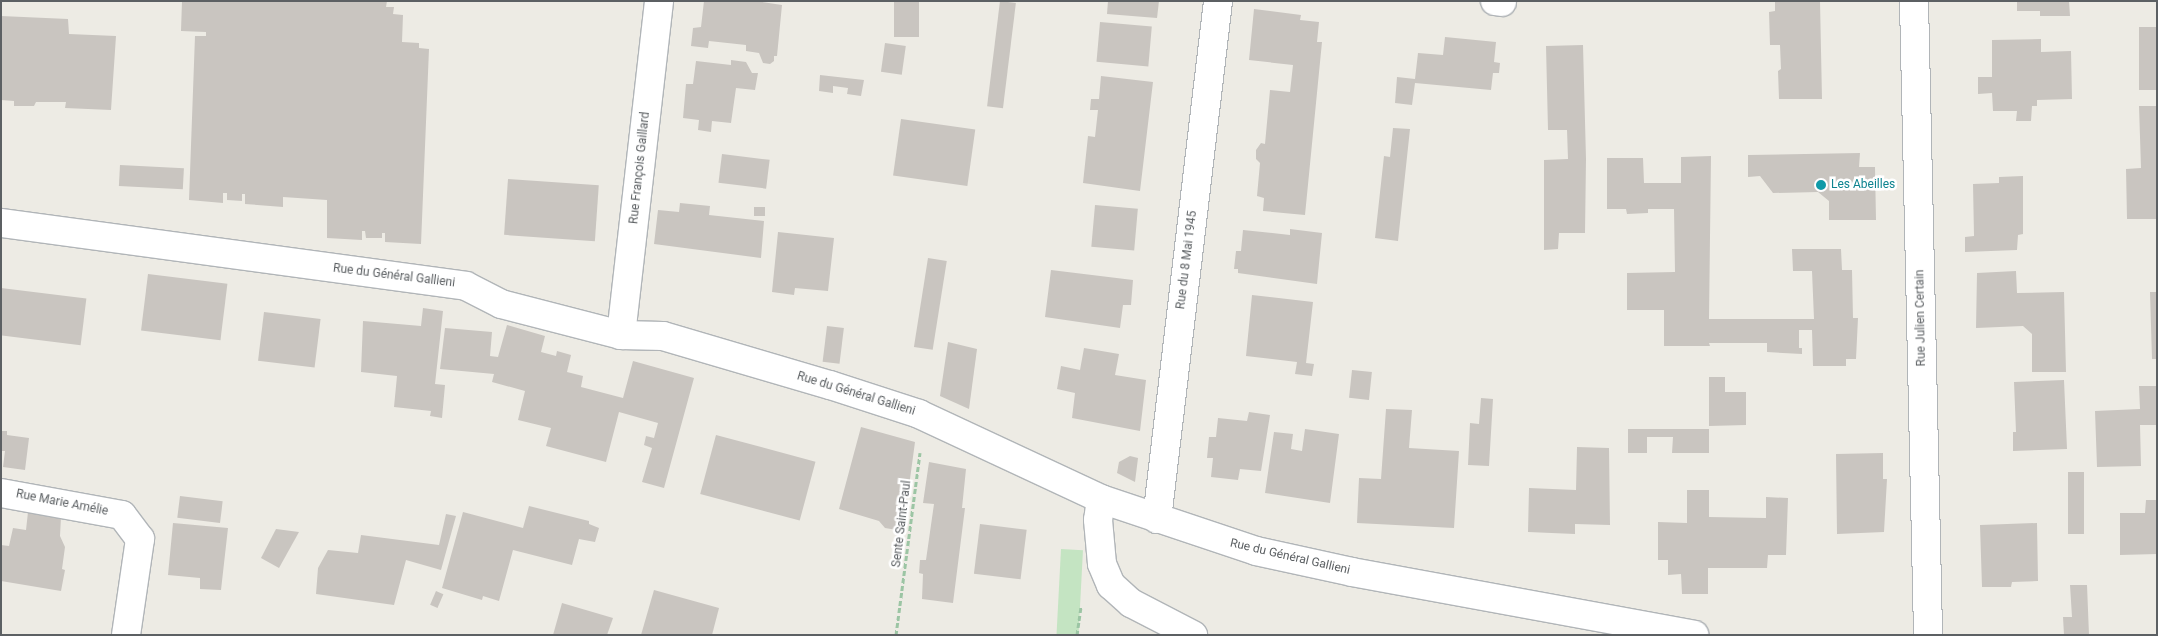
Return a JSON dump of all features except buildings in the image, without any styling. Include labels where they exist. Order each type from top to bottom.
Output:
[{"type":"street","name":"Rue François Gaillard","points":[[621,334],[659,1]]},
{"type":"street","name":"Rue du 8 Mai 1945","points":[[1157,519],[1218,1]]},
{"type":"street","points":[[1496,1],[1502,2]]},
{"type":"street","name":"Rue Julien Certain","points":[[1914,1],[1928,635]]},
{"type":"street","name":"Rue du Général Gallieni","points":[[1,223],[466,286],[501,304],[621,334],[663,336],[830,385],[925,416],[1101,499],[1256,551],[1352,572],[1694,635]]},
{"type":"street","name":"Rue Marie Amélie","points":[[1,493],[122,514],[140,539],[126,635]]},
{"type":"street","points":[[1101,499],[1098,520],[1102,564],[1111,585],[1131,602],[1194,635]]},
{"type":"path","name":"Sente Saint-Paul","points":[[896,635],[925,416]]},
{"type":"green space","points":[[1061,549],[1083,550],[1079,635],[1056,635]]},
{"type":"place","name":"Les Abeilles","points":[[1821,185]]}]
